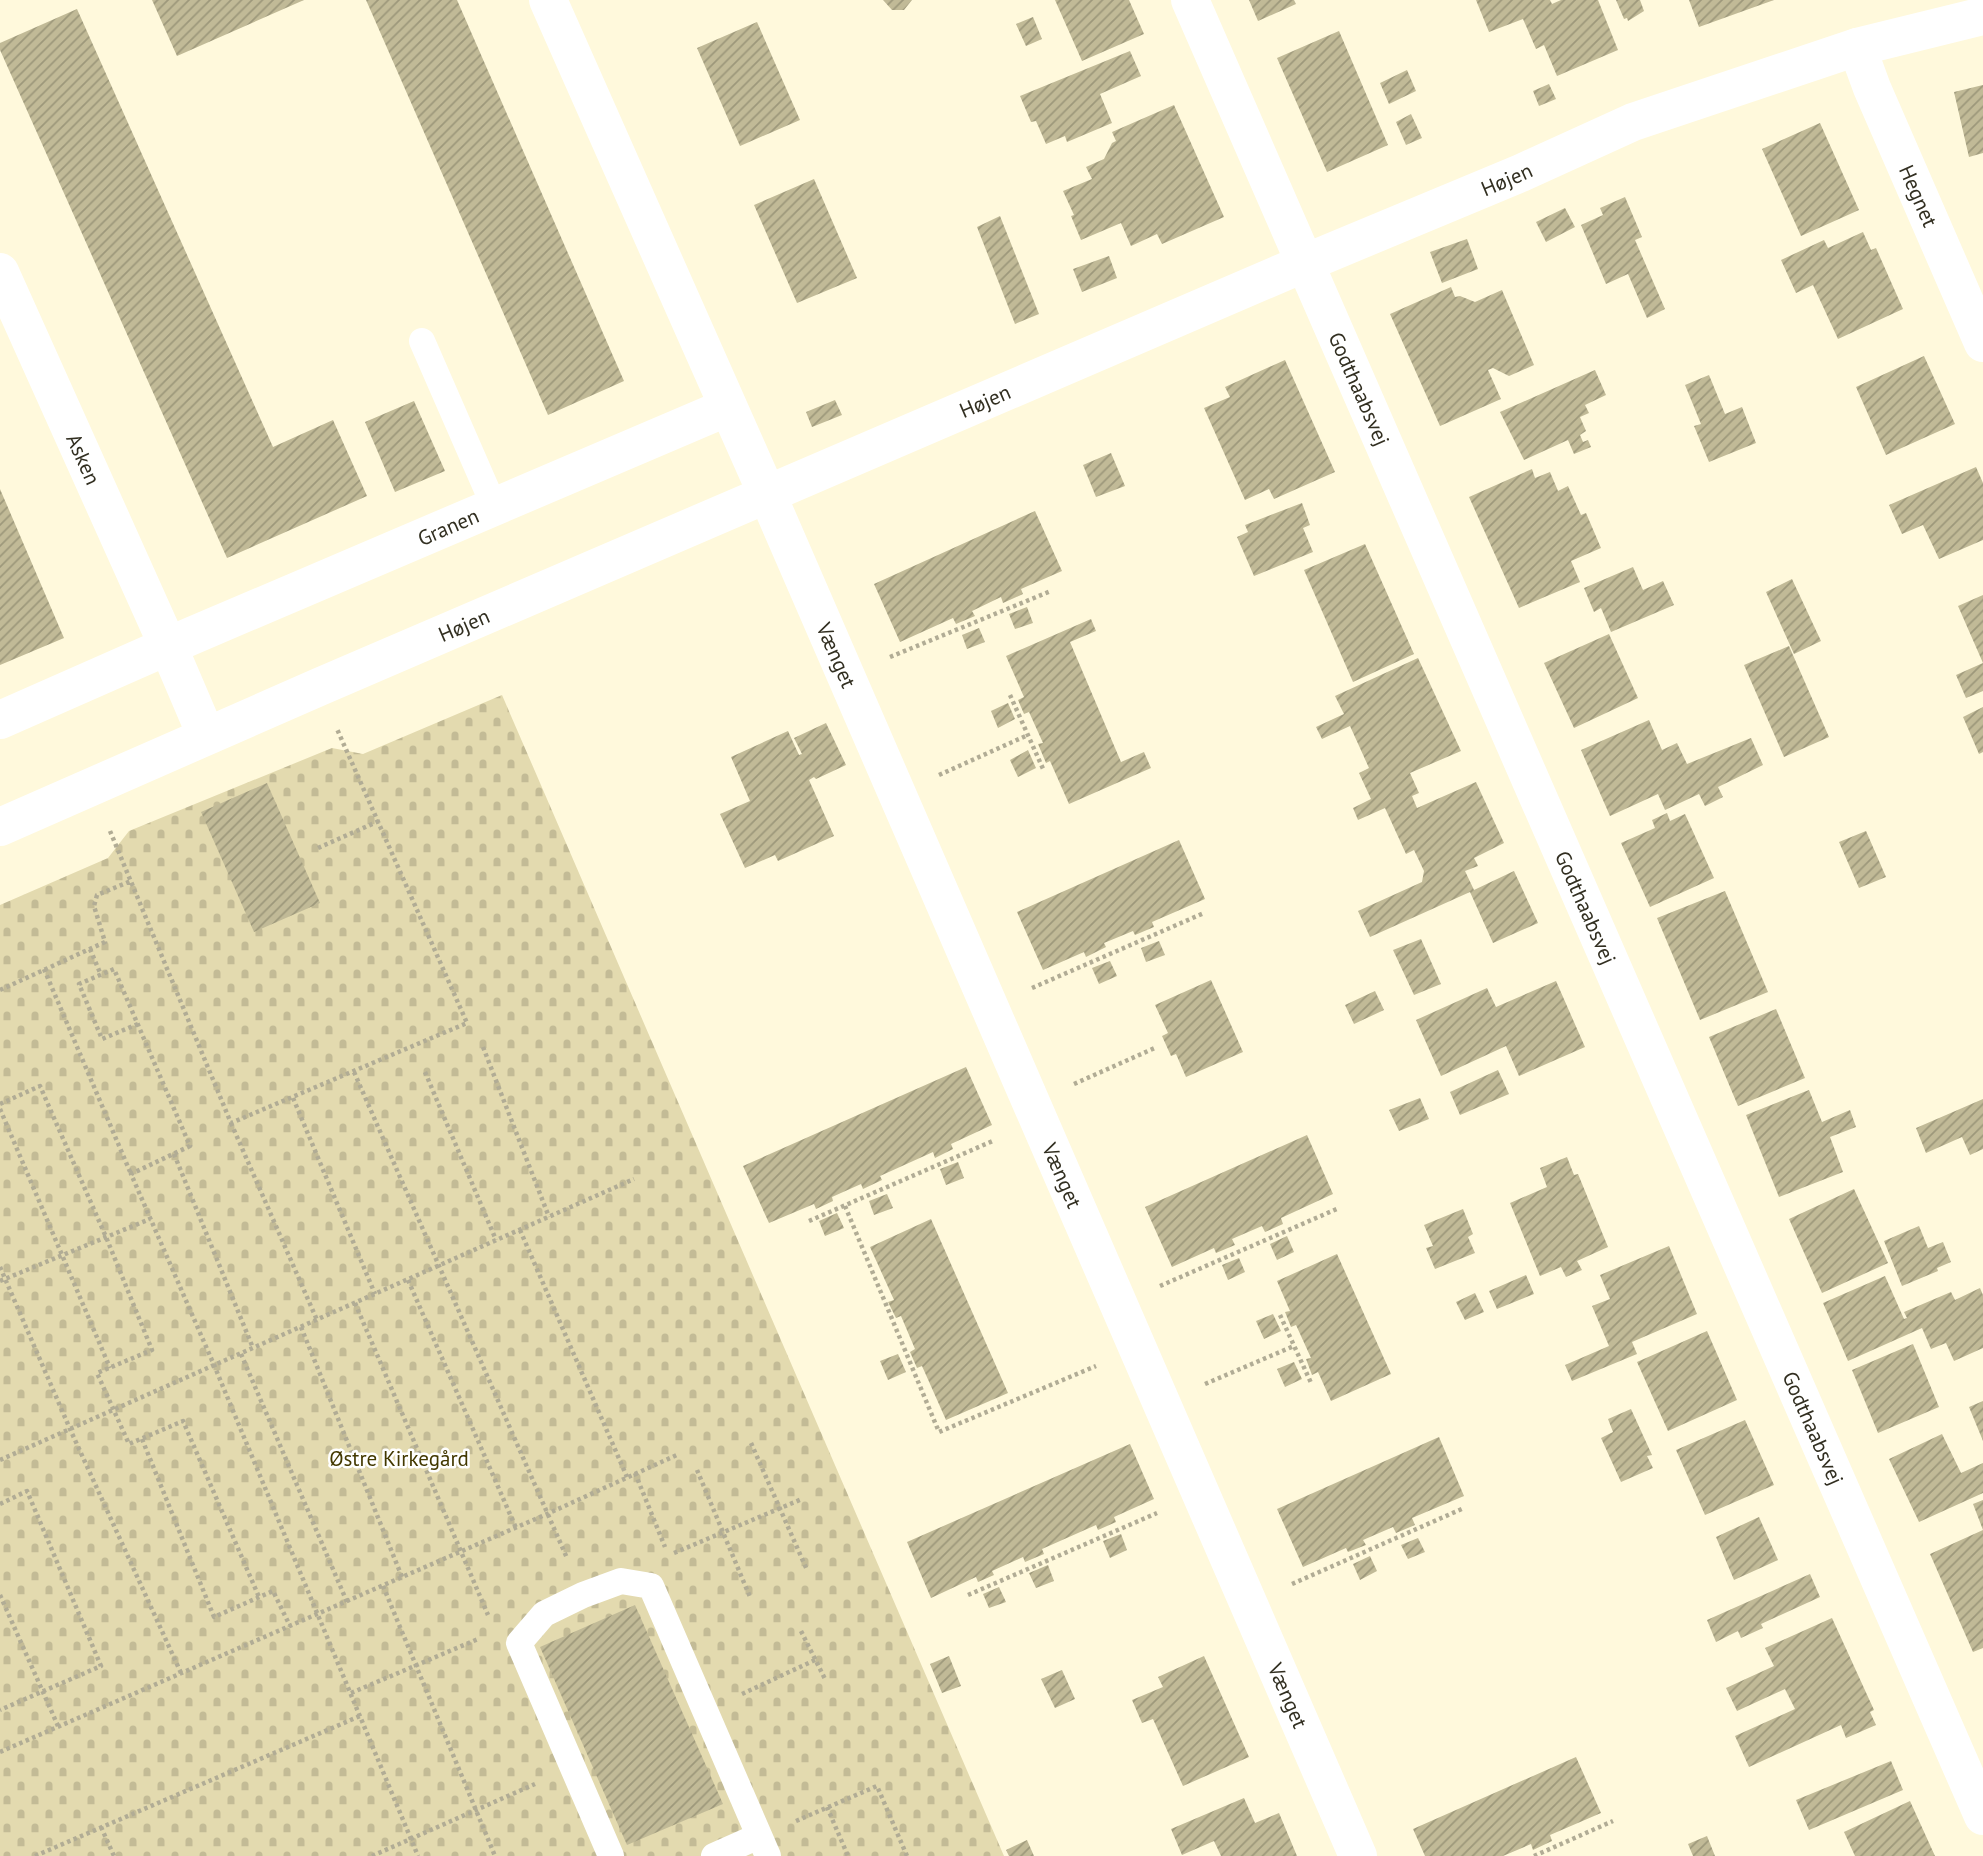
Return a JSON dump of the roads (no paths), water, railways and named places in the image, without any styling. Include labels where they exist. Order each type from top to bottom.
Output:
[{"type":"street","points":[[548,0],[767,494]]},
{"type":"street","name":"Godthaabsvej","points":[[1190,0],[1983,1816]]},
{"type":"street","name":"Højen","points":[[0,827],[206,735],[1304,263],[1521,173],[1633,122],[1857,47],[1983,16]]},
{"type":"street","name":"Hegnet","points":[[1857,47],[1983,342]]},
{"type":"street","name":"Asken","points":[[0,272],[206,735]]},
{"type":"street","name":"Granen","points":[[168,646],[728,407]]},
{"type":"street","name":"Vænget","points":[[767,494],[1357,1856]]},
{"type":"street","points":[[0,720],[168,646]]},
{"type":"lane","points":[[422,341],[494,506]]},
{"type":"lane","points":[[611,1856],[519,1643],[544,1614],[583,1595],[621,1581],[651,1586],[764,1846],[714,1856]]},
{"type":"park label","name":"Østre Kirkegård","points":[[399,1458]]}]
